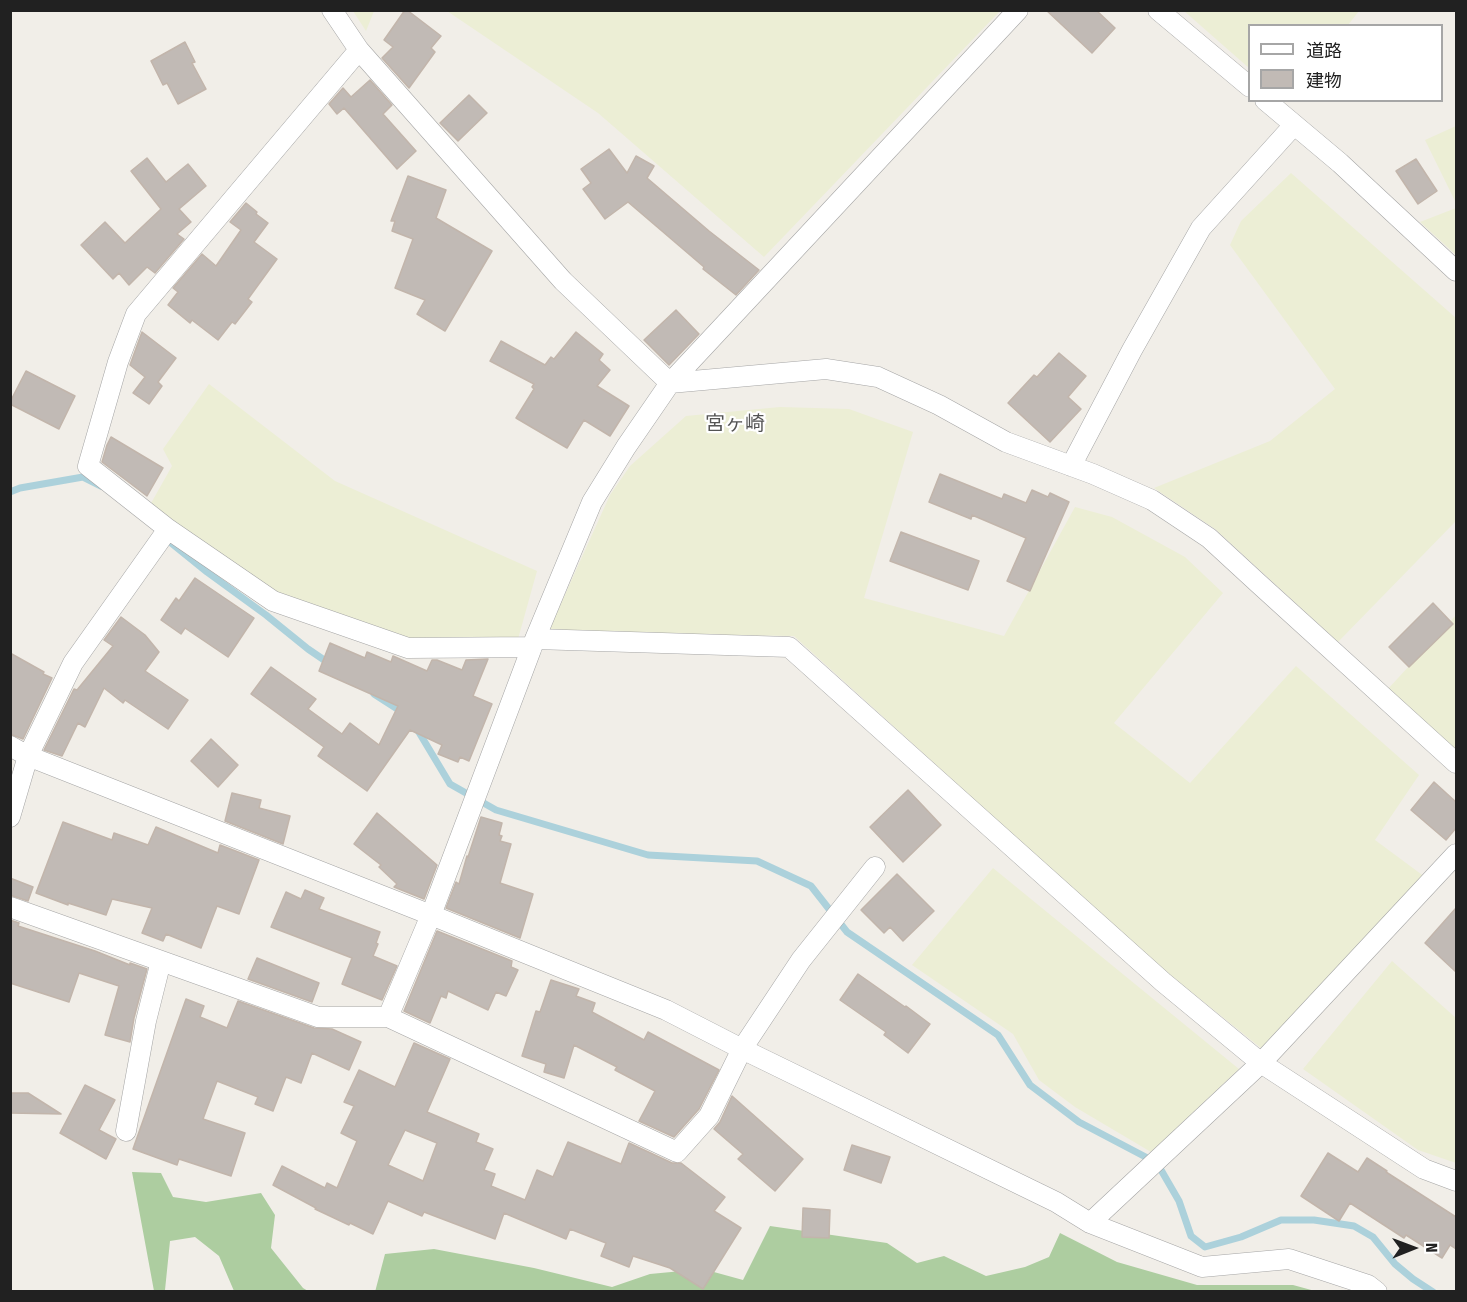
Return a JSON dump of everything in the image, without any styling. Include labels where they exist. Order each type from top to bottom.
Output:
[{"type":"street","points":[[332,10],[359,50],[563,281],[669,383],[826,369],[878,377],[939,405],[1006,442],[1094,474],[1152,500],[1209,537],[1456,763]]},
{"type":"street","points":[[388,1017],[431,915],[534,643],[592,502],[626,447],[669,383],[1018,10]]},
{"type":"street","points":[[1158,10],[1248,85]]},
{"type":"street","points":[[359,50],[136,314],[118,362],[88,466],[168,529],[273,601],[408,648],[534,643],[789,647],[1164,982],[1261,1063],[1424,1169],[1456,1181]]},
{"type":"street","points":[[1267,102],[1340,163],[1456,271]]},
{"type":"street","points":[[1071,466],[1132,350],[1201,228],[1294,125]]},
{"type":"street","points":[[10,817],[28,756],[73,663],[168,529]]},
{"type":"street","points":[[10,746],[28,756],[666,1010],[1056,1202],[1090,1223],[1202,1268],[1289,1259],[1368,1286],[1377,1292]]},
{"type":"street","points":[[1090,1223],[1261,1063],[1456,854]]},
{"type":"street","points":[[10,907],[318,1017],[388,1017],[677,1152],[709,1116],[742,1049],[801,960],[875,867]]},
{"type":"street","points":[[126,1131],[146,1021],[161,961]]},
{"type":"green space","points":[[353,11],[374,11],[366,31]]},
{"type":"green space","points":[[447,11],[1000,11],[764,257],[598,113]]},
{"type":"green space","points":[[1184,11],[1359,11],[1349,24],[1248,24],[1248,67]]},
{"type":"green space","points":[[1456,126],[1456,203],[1425,140]]},
{"type":"green space","points":[[1291,173],[1456,318],[1456,521],[1338,642],[1215,529],[1154,488],[1270,441],[1335,389],[1230,245],[1241,221]]},
{"type":"green space","points":[[1456,208],[1456,255],[1420,222]]},
{"type":"green space","points":[[209,384],[335,481],[537,571],[518,639],[412,640],[275,595],[150,505],[172,466],[163,449]]},
{"type":"green space","points":[[780,407],[849,409],[913,432],[864,598],[1004,636],[1075,507],[1112,517],[1185,557],[1223,593],[1114,723],[1190,783],[1296,666],[1419,775],[1375,840],[1425,877],[1261,1048],[1149,958],[794,636],[548,632],[610,495],[630,466],[686,416]]},
{"type":"green space","points":[[1456,615],[1456,752],[1387,690]]},
{"type":"green space","points":[[993,868],[1239,1069],[1151,1152],[1075,1107],[1039,1080],[1013,1034],[912,965]]},
{"type":"green space","points":[[1392,961],[1456,1018],[1456,1163],[1418,1150],[1303,1069]]},
{"type":"green space","points":[[132,1172],[161,1173],[173,1197],[206,1202],[261,1193],[275,1215],[271,1248],[303,1288],[308,1291],[234,1291],[219,1256],[195,1237],[170,1241],[165,1290],[154,1291]]},
{"type":"green space","points":[[770,1226],[887,1243],[917,1263],[944,1256],[986,1276],[1025,1267],[1049,1257],[1060,1233],[1117,1262],[1197,1285],[1293,1285],[1315,1291],[375,1292],[385,1254],[434,1249],[534,1268],[612,1287],[650,1274],[703,1269],[743,1280]]},
{"type":"building","points":[[405,10],[441,36],[431,48],[435,52],[409,88],[382,58],[393,47],[384,40]]},
{"type":"building","points":[[1046,10],[1096,10],[1115,28],[1092,53]]},
{"type":"building","points":[[185,42],[195,62],[192,63],[206,89],[178,104],[167,83],[163,85],[151,61]]},
{"type":"building","points":[[370,80],[392,105],[383,114],[416,151],[397,169],[344,108],[337,114],[329,104],[343,88],[351,97]]},
{"type":"building","points":[[469,95],[487,113],[458,141],[440,123]]},
{"type":"building","points":[[609,149],[627,173],[636,156],[654,166],[647,178],[759,270],[736,295],[703,269],[704,267],[628,202],[605,219],[583,189],[591,183],[581,169]]},
{"type":"building","points":[[147,158],[166,182],[188,164],[206,186],[179,209],[191,222],[177,234],[184,239],[155,273],[147,267],[129,285],[119,273],[113,279],[81,245],[105,222],[125,243],[161,209],[131,171]]},
{"type":"building","points":[[1416,159],[1437,191],[1418,204],[1396,171]]},
{"type":"building","points":[[408,176],[446,190],[436,218],[492,251],[445,331],[417,314],[425,300],[395,288],[413,239],[392,231],[395,221],[391,221]]},
{"type":"building","points":[[246,203],[268,223],[254,242],[277,259],[248,299],[252,302],[235,324],[232,322],[218,340],[192,320],[190,323],[168,305],[178,292],[173,288],[202,254],[216,266],[241,230],[230,222]]},
{"type":"building","points":[[676,310],[699,334],[669,365],[644,340]]},
{"type":"building","points":[[142,332],[176,358],[158,382],[162,386],[149,404],[133,393],[145,377],[130,365]]},
{"type":"building","points":[[576,332],[603,354],[599,360],[610,370],[597,386],[629,406],[610,436],[584,420],[567,448],[516,418],[534,389],[532,387],[534,384],[490,361],[501,341],[545,365],[551,357],[554,359]]},
{"type":"building","points":[[1059,353],[1086,376],[1068,397],[1081,409],[1050,442],[1008,403]]},
{"type":"building","points":[[26,371],[75,396],[59,429],[10,404]]},
{"type":"building","points":[[111,437],[163,468],[147,496],[102,462]]},
{"type":"building","points":[[940,474],[1002,499],[1004,494],[1026,503],[1032,490],[1048,497],[1050,493],[1069,502],[1030,591],[1007,581],[1026,538],[972,515],[971,519],[929,502]]},
{"type":"building","points":[[901,532],[979,561],[968,590],[890,561]]},
{"type":"building","points":[[195,578],[254,618],[228,657],[185,628],[181,634],[161,620],[176,598],[179,601]]},
{"type":"building","points":[[1433,603],[1453,624],[1409,667],[1389,647]]},
{"type":"building","points":[[121,617],[145,635],[159,652],[145,671],[188,700],[168,729],[125,700],[123,703],[104,688],[85,727],[78,723],[62,756],[44,750],[74,689],[77,690],[113,646],[104,640]]},
{"type":"building","points":[[330,643],[365,658],[367,652],[391,662],[393,656],[427,671],[432,660],[462,670],[466,660],[488,659],[473,696],[492,704],[469,761],[460,757],[458,762],[438,754],[442,745],[410,730],[367,791],[318,756],[324,747],[251,694],[271,667],[316,699],[308,709],[342,734],[350,723],[379,745],[398,706],[319,671]]},
{"type":"building","points":[[10,653],[52,678],[23,739],[10,734]]},
{"type":"building","points":[[211,739],[238,765],[218,787],[191,761]]},
{"type":"building","points":[[1434,782],[1456,802],[1456,828],[1446,840],[1411,810]]},
{"type":"building","points":[[908,790],[941,825],[903,862],[870,827]]},
{"type":"building","points":[[232,793],[261,800],[259,808],[290,816],[283,844],[225,821]]},
{"type":"building","points":[[377,813],[437,865],[424,899],[394,887],[397,884],[379,867],[381,865],[354,844]]},
{"type":"building","points":[[481,817],[502,823],[500,841],[511,844],[500,883],[533,894],[520,938],[446,908],[456,882],[459,884]]},
{"type":"building","points":[[63,822],[112,840],[114,833],[148,845],[156,827],[218,853],[220,845],[259,860],[239,914],[217,906],[201,948],[166,934],[163,941],[142,933],[152,908],[112,899],[106,915],[68,903],[68,905],[36,893]]},
{"type":"building","points":[[897,874],[934,911],[903,941],[890,927],[884,933],[861,910]]},
{"type":"building","points":[[10,878],[33,887],[28,901],[10,895]]},
{"type":"building","points":[[305,890],[324,898],[319,909],[380,932],[373,956],[397,966],[382,1000],[342,984],[352,958],[271,927],[286,892],[301,899]]},
{"type":"building","points":[[1456,908],[1456,972],[1425,943]]},
{"type":"building","points":[[10,920],[19,923],[18,926],[147,969],[130,1042],[105,1035],[119,986],[79,973],[69,1002],[10,983]]},
{"type":"building","points":[[437,931],[512,961],[511,967],[518,970],[506,996],[496,992],[488,1010],[448,991],[446,998],[441,996],[430,1023],[404,1011]]},
{"type":"building","points":[[257,958],[319,983],[312,1002],[248,979]]},
{"type":"building","points":[[858,974],[930,1024],[908,1053],[884,1035],[886,1032],[840,1000]]},
{"type":"building","points":[[551,980],[579,989],[576,996],[595,1003],[592,1012],[644,1040],[648,1032],[719,1070],[699,1109],[674,1137],[639,1121],[655,1091],[615,1070],[617,1067],[574,1045],[564,1078],[544,1072],[546,1064],[522,1056],[536,1011],[540,1012]]},
{"type":"building","points":[[186,999],[204,1006],[200,1017],[227,1028],[238,1001],[314,1028],[332,1029],[361,1042],[349,1070],[312,1053],[301,1083],[286,1077],[273,1111],[255,1104],[258,1097],[217,1081],[203,1119],[245,1133],[231,1176],[179,1159],[177,1165],[133,1149]]},
{"type":"building","points":[[414,1043],[450,1059],[427,1112],[479,1134],[476,1142],[493,1149],[484,1170],[495,1174],[491,1186],[525,1200],[537,1170],[553,1177],[568,1142],[621,1164],[629,1143],[672,1163],[681,1163],[725,1197],[714,1211],[741,1228],[703,1289],[670,1268],[633,1256],[629,1267],[601,1256],[606,1243],[570,1229],[566,1239],[504,1213],[495,1239],[424,1212],[422,1216],[388,1201],[373,1234],[315,1209],[273,1185],[282,1166],[325,1188],[327,1183],[337,1188],[357,1141],[341,1133],[354,1106],[344,1102],[359,1070],[395,1087]],"holes":[[[405,1130],[437,1143],[423,1181],[388,1165]]]},
{"type":"building","points":[[85,1085],[115,1100],[99,1130],[116,1139],[106,1159],[60,1133]]},
{"type":"building","points":[[10,1093],[28,1093],[61,1114],[10,1113]]},
{"type":"building","points":[[732,1096],[803,1159],[775,1191],[738,1159],[743,1154],[714,1129],[720,1122]]},
{"type":"building","points":[[852,1145],[890,1157],[881,1183],[844,1170]]},
{"type":"building","points":[[1328,1153],[1358,1172],[1367,1158],[1456,1217],[1456,1249],[1450,1245],[1442,1258],[1406,1235],[1404,1238],[1350,1203],[1339,1221],[1301,1196]]},
{"type":"building","points":[[803,1208],[830,1210],[829,1238],[802,1237]]},
{"type":"waterway","points":[[10,492],[20,488],[83,477],[101,486]]},
{"type":"waterway","points":[[165,538],[330,664]]},
{"type":"waterway","points":[[374,694],[402,712]]},
{"type":"waterway","points":[[417,729],[450,784],[496,810],[648,855],[757,861],[811,886],[847,932],[998,1035],[1030,1085],[1079,1122],[1157,1163],[1179,1201],[1191,1236],[1205,1247],[1241,1237],[1281,1220],[1314,1220],[1354,1226],[1373,1237],[1395,1264],[1433,1292]]},
{"type":"district","name":"宮ヶ崎","points":[[735,424]]}]
